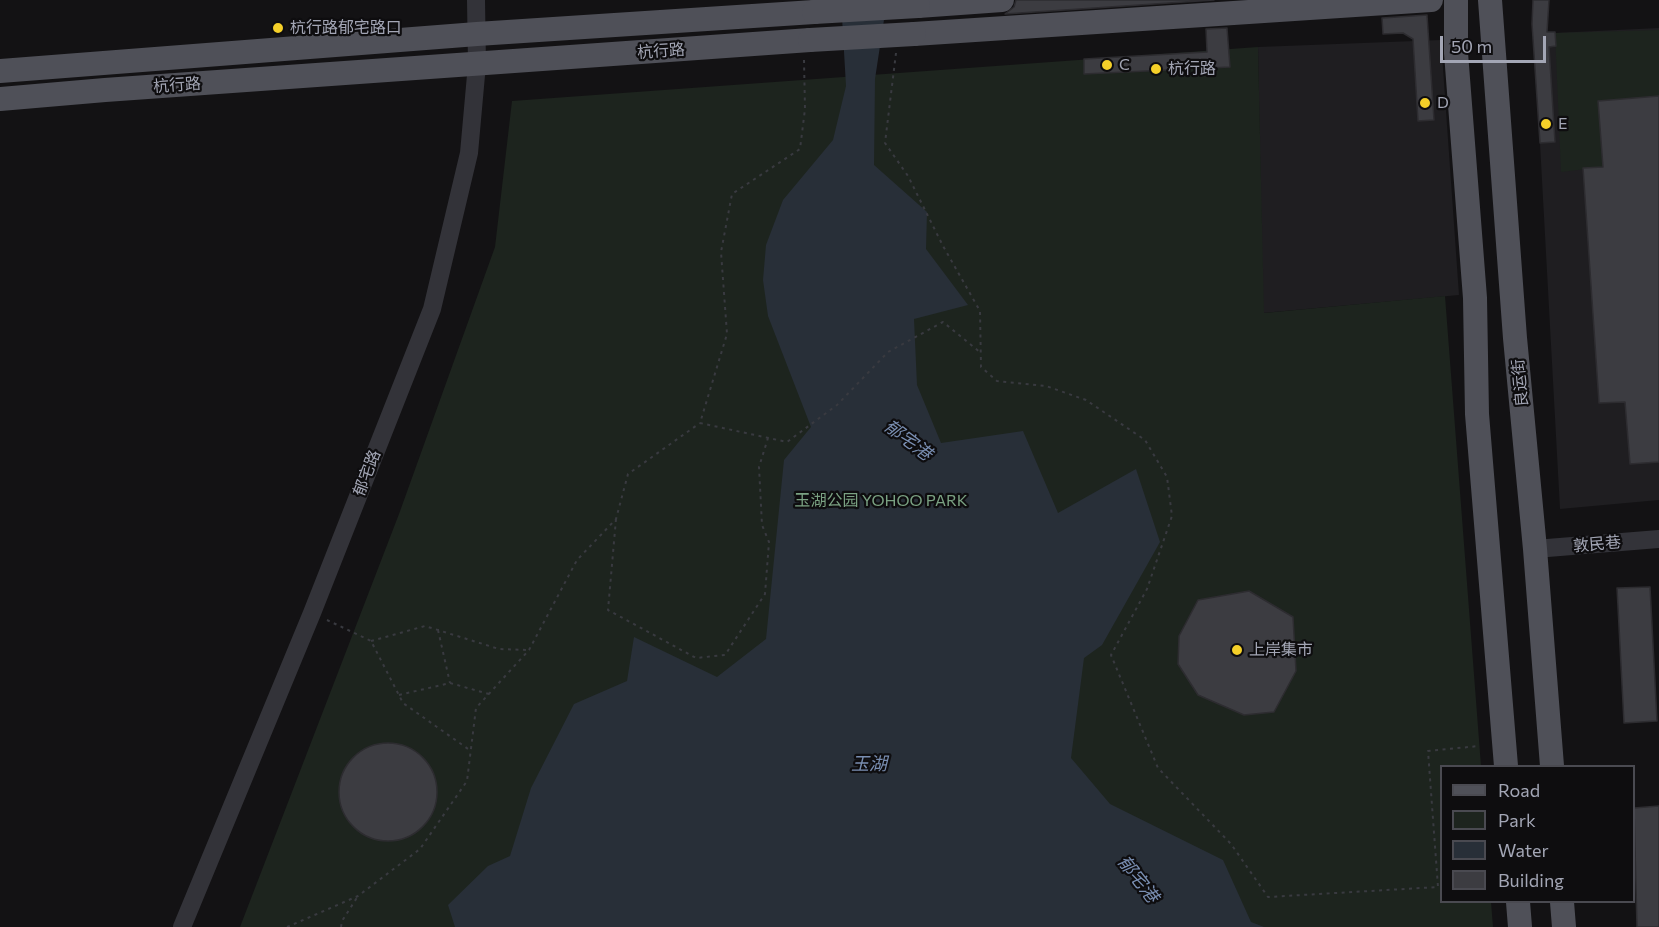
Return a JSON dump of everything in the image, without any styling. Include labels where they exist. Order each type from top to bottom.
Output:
[{"type":"main road","name":"杭行路","points":[[0,71],[477,34],[1002,0]]},
{"type":"main road","name":"杭行路","points":[[0,99],[807,41],[906,39],[1431,0]]},
{"type":"main road","points":[[1456,0],[1456,53],[1475,298],[1477,414],[1506,765]]},
{"type":"main road","name":"良运街","points":[[1490,0],[1515,338],[1552,765]]},
{"type":"main road","points":[[1518,903],[1520,927]]},
{"type":"main road","points":[[1562,903],[1564,927]]},
{"type":"street","name":"郁宅路","points":[[182,927],[312,613],[432,309],[469,153],[477,64],[476,0]]},
{"type":"street","name":"敦民巷","points":[[1535,549],[1659,539]]},
{"type":"path","points":[[906,39],[885,143],[908,176],[943,246],[980,311],[981,367],[997,381],[1046,386],[1086,400],[1144,440],[1167,477],[1172,516],[1147,589],[1111,655],[1158,768],[1231,844],[1268,897],[1438,887],[1428,751],[1479,747]]},
{"type":"path","points":[[768,438],[759,467],[762,525],[769,542],[765,594],[724,655],[696,658],[608,610],[616,519],[628,474],[700,423],[727,334],[721,252],[732,194],[800,149],[805,109],[807,41]]},
{"type":"path","points":[[700,423],[787,442],[837,405],[888,352],[943,322],[981,352]]},
{"type":"path","points":[[287,927],[358,896],[420,849],[467,781],[476,708],[529,650],[577,560],[616,519]]},
{"type":"path","points":[[312,613],[371,641],[403,703],[471,751]]},
{"type":"path","points":[[371,641],[426,626],[499,649],[529,650]]},
{"type":"path","points":[[438,630],[450,683]]},
{"type":"path","points":[[399,695],[450,683],[489,694]]},
{"type":"path","points":[[341,927],[342,921],[358,896]]},
{"type":"shaded area","points":[[1659,28],[1659,500],[1560,509],[1534,34]]},
{"type":"shaded area","points":[[1441,40],[1459,295],[1263,313],[1258,47]]},
{"type":"green space","points":[[1659,30],[1659,96],[1603,167],[1561,172],[1555,33]]},
{"type":"green space","name":"玉湖公园 YOHOO PARK","points":[[1258,47],[1264,313],[1445,296],[1481,765],[1440,765],[1440,903],[1491,903],[1493,927],[240,927],[399,514],[495,247],[512,101]]},
{"type":"water","name":"玉湖","points":[[841,0],[887,0],[875,79],[874,165],[927,212],[926,249],[968,305],[914,319],[917,385],[941,443],[1023,431],[1058,513],[1136,469],[1160,542],[1102,645],[1084,658],[1071,758],[1110,804],[1223,860],[1251,922],[1264,927],[455,927],[448,905],[488,866],[510,856],[531,788],[574,704],[627,681],[634,637],[717,677],[766,639],[784,460],[811,427],[768,316],[763,280],[766,245],[783,200],[833,140],[846,86]]},
{"type":"building","points":[[1016,0],[1214,0],[1005,14],[1014,7]]},
{"type":"building","points":[[1533,0],[1549,0],[1547,32],[1555,32],[1556,46],[1549,47],[1555,142],[1540,143],[1532,24]]},
{"type":"building","points":[[1427,15],[1434,120],[1418,121],[1413,39],[1403,33],[1383,34],[1382,18]]},
{"type":"building","points":[[1227,28],[1230,67],[1084,74],[1084,59],[1207,52],[1206,29]]},
{"type":"building","points":[[1659,96],[1659,462],[1630,464],[1625,402],[1599,403],[1583,168],[1603,167],[1598,101]]},
{"type":"building","points":[[1650,587],[1657,721],[1624,723],[1617,588]]},
{"type":"building","name":"上岸集市","points":[[1249,591],[1293,617],[1296,671],[1274,712],[1244,715],[1198,695],[1178,664],[1179,636],[1198,600]]},
{"type":"building","points":[[388,743],[407,746],[423,757],[434,773],[437,792],[434,811],[423,827],[407,838],[388,841],[369,838],[353,827],[342,811],[339,792],[342,773],[353,757],[369,746]]},
{"type":"building","points":[[1659,806],[1659,927],[1637,927],[1635,808]]},
{"type":"place","name":"杭行路郁宅路口","points":[[278,28]]},
{"type":"place","name":"C","points":[[1107,65]]},
{"type":"place","name":"杭行路","points":[[1156,69]]},
{"type":"place","name":"D","points":[[1425,103]]},
{"type":"place","name":"E","points":[[1546,124]]},
{"type":"place","name":"上岸集市","points":[[1237,650]]},
{"type":"water label","name":"郁宅港","points":[[908,440]]},
{"type":"water label","name":"郁宅港","points":[[1138,879]]}]
